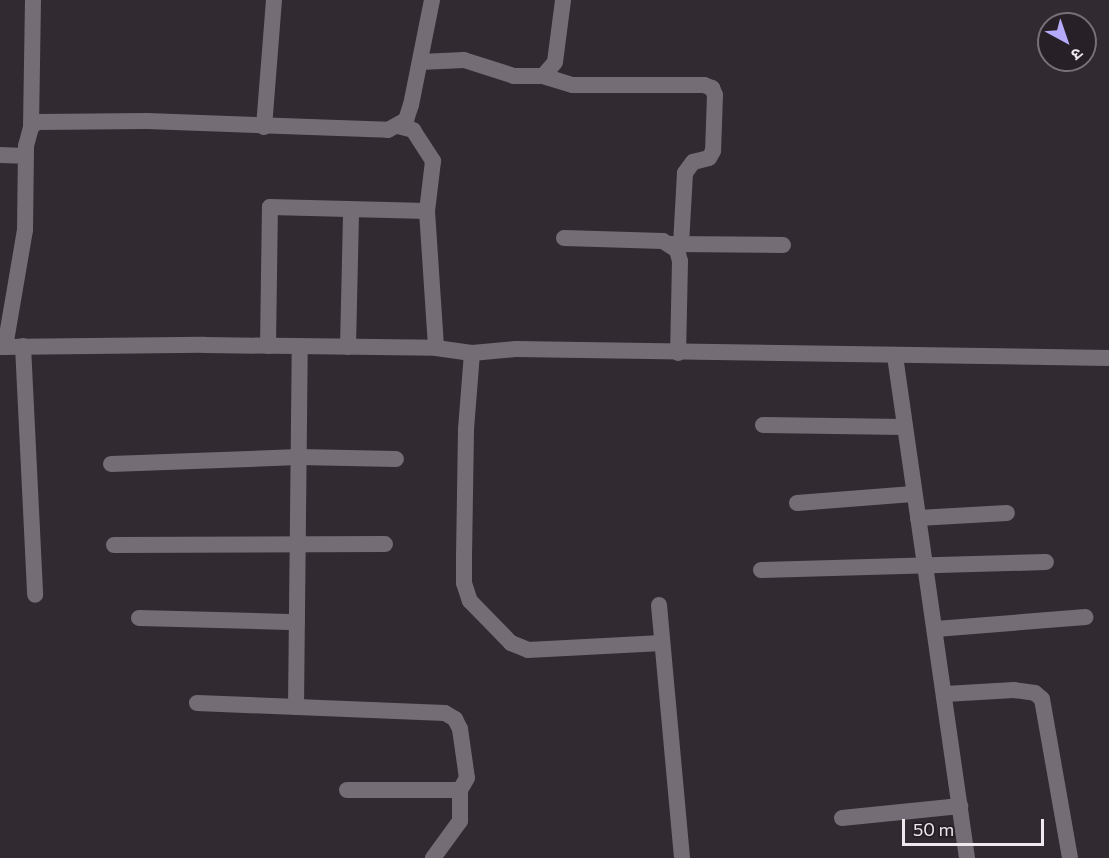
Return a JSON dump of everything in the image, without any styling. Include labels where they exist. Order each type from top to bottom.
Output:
[{"type":"street","points":[[33,0],[31,127],[26,156],[25,230],[3,347],[300,346],[436,348],[472,354],[516,349],[1109,358]]},
{"type":"street","points":[[264,127],[274,0]]},
{"type":"street","points":[[398,126],[406,120],[411,105],[432,0]]},
{"type":"street","points":[[543,76],[555,62],[563,0]]},
{"type":"street","points":[[420,62],[464,60],[514,76],[543,76],[573,85],[704,85],[712,88],[716,95],[713,151],[708,158],[693,162],[685,173],[676,244],[680,261],[678,353]]},
{"type":"street","points":[[31,127],[48,121],[368,131],[398,126],[413,130],[433,161],[427,211],[436,348]]},
{"type":"street","points":[[0,155],[26,156]]},
{"type":"street","points":[[268,346],[270,207],[427,211]]},
{"type":"street","points":[[348,347],[351,210]]},
{"type":"street","points":[[564,238],[676,244],[783,245]]},
{"type":"street","points":[[23,346],[35,595]]},
{"type":"street","points":[[296,707],[300,346]]},
{"type":"street","points":[[472,354],[466,430],[464,561],[464,583],[470,601],[511,644],[528,650],[662,643]]},
{"type":"street","points":[[895,356],[913,494],[936,629],[967,858]]},
{"type":"street","points":[[763,425],[904,427]]},
{"type":"street","points":[[111,464],[299,457],[396,459]]},
{"type":"street","points":[[797,503],[913,494]]},
{"type":"street","points":[[918,518],[1007,513]]},
{"type":"street","points":[[114,545],[385,544]]},
{"type":"street","points":[[761,570],[1046,562]]},
{"type":"street","points":[[658,605],[682,858]]},
{"type":"street","points":[[936,629],[1086,617]]},
{"type":"street","points":[[139,618],[297,622]]},
{"type":"street","points":[[945,694],[1014,690],[1035,693],[1042,699],[1070,858]]},
{"type":"street","points":[[197,703],[445,713],[460,729],[466,757],[467,778],[460,790],[460,821],[433,858]]},
{"type":"street","points":[[347,790],[460,790]]},
{"type":"street","points":[[842,818],[960,806]]}]
